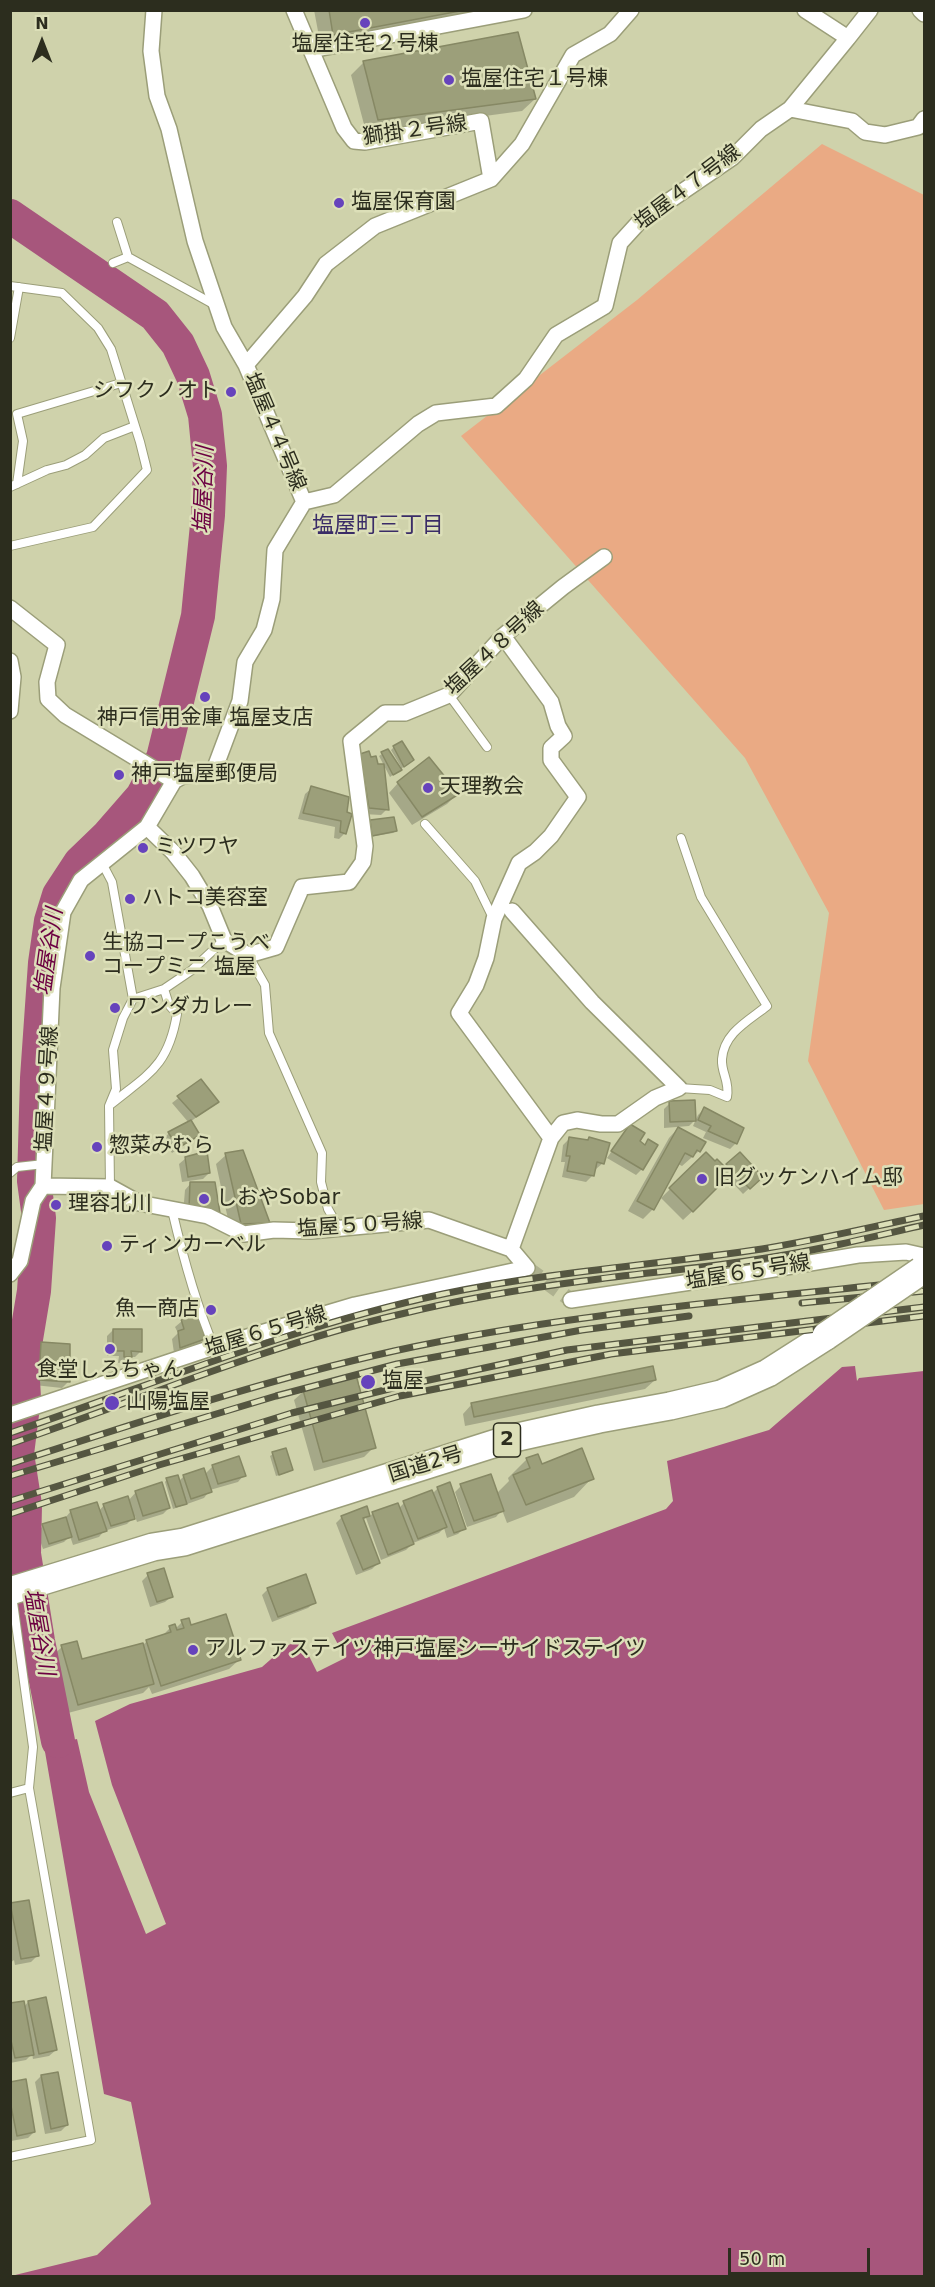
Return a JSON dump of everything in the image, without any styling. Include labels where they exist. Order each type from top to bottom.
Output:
[{"type":"highway","name":"国道2号","points":[[13,1589],[153,1547],[184,1542],[509,1439],[721,1394],[768,1373],[826,1336],[923,1265]]},
{"type":"street","name":"塩屋４４号線","points":[[154,10],[151,51],[157,96],[169,129],[195,241],[224,327],[246,365],[304,502],[275,550],[272,599],[264,630],[245,662],[240,701],[213,773],[170,779]]},
{"type":"street","points":[[294,10],[311,50],[524,10]]},
{"type":"street","points":[[246,365],[304,296],[326,264],[375,226],[491,179],[522,144],[573,56],[610,34],[631,10]]},
{"type":"street","points":[[805,10],[848,38]]},
{"type":"street","name":"塩屋４７号線","points":[[304,502],[334,495],[402,436],[436,413],[496,406],[526,379],[556,335],[605,306],[620,243],[641,220],[733,157],[761,129],[790,109],[870,10]]},
{"type":"street","points":[[920,10],[924,14]]},
{"type":"street","name":"獅掛２号線","points":[[311,50],[344,128],[354,141],[365,142],[481,121],[491,179]]},
{"type":"street","points":[[790,109],[852,121],[865,132],[885,135],[918,127],[924,119]]},
{"type":"street","name":"塩屋４８号線","points":[[248,955],[276,947],[302,887],[349,882],[363,862],[365,846],[351,741],[386,713],[405,712],[449,695],[503,636],[562,587],[604,557]]},
{"type":"street","points":[[10,608],[57,645],[46,682],[48,699],[65,715],[170,779],[147,827],[102,863]]},
{"type":"street","points":[[503,636],[551,702],[558,726],[564,736],[551,748],[551,760],[578,797],[551,836],[535,852],[519,863],[494,919],[486,958],[476,985],[459,1013],[551,1138]]},
{"type":"street","points":[[10,661],[13,677],[10,711]]},
{"type":"street","points":[[147,827],[174,852],[192,876],[210,906],[224,940],[248,955]]},
{"type":"street","name":"塩屋４９号線","points":[[10,1274],[20,1261],[39,1193],[37,1164],[52,988],[63,912],[81,880],[102,863]]},
{"type":"street","points":[[511,1249],[551,1138],[563,1123],[577,1120],[618,1124],[655,1098],[679,1088],[592,1002],[512,911]]},
{"type":"street","name":"塩屋５０号線","points":[[39,1193],[110,1187],[139,1203],[208,1216],[244,1234],[429,1220],[511,1249]]},
{"type":"street","name":"塩屋６５号線","points":[[10,1415],[214,1347],[354,1305],[527,1268],[511,1249]]},
{"type":"street","name":"塩屋６５号線","points":[[571,1300],[744,1275],[858,1255],[906,1252],[923,1265]]},
{"type":"lane","points":[[117,222],[128,257],[216,305]]},
{"type":"lane","points":[[113,262],[128,257]]},
{"type":"lane","points":[[10,338],[15,287],[62,293],[69,299],[98,328],[111,349],[147,470],[93,528],[10,546]]},
{"type":"lane","points":[[14,485],[23,441],[17,414],[122,383]]},
{"type":"lane","points":[[14,485],[47,470],[66,465],[85,455],[104,438],[135,426]]},
{"type":"lane","points":[[449,695],[487,747]]},
{"type":"lane","points":[[425,824],[475,881],[494,919]]},
{"type":"lane","points":[[679,1088],[710,1090],[727,1097],[729,1086],[722,1060],[730,1035],[767,1006],[701,897],[681,838]]},
{"type":"lane","points":[[102,863],[112,882],[133,999],[123,1018],[113,1050],[116,1089],[109,1106],[110,1187]]},
{"type":"lane","points":[[133,999],[164,989],[192,970],[224,940]]},
{"type":"lane","points":[[248,955],[265,985],[269,1033],[322,1153],[321,1182],[328,1209],[339,1228]]},
{"type":"lane","points":[[109,1106],[145,1079],[161,1060],[173,1038],[177,1014],[169,1005],[164,989]]},
{"type":"lane","points":[[10,1173],[17,1167],[37,1164]]},
{"type":"lane","points":[[172,1210],[187,1274],[200,1315],[214,1347]]},
{"type":"lane","points":[[10,2157],[91,2140],[29,1788],[33,1747],[13,1589]]},
{"type":"lane","points":[[10,1793],[29,1788]]},
{"type":"shaded area","points":[[822,144],[924,195],[924,1204],[884,1210],[808,1061],[829,913],[745,758],[461,436],[637,300]]},
{"type":"shaded area","points":[[855,1366],[857,1381],[859,1378],[924,1371],[924,2276],[11,2276],[97,2255],[151,2204],[131,2102],[104,2094],[44,1746],[77,1739],[89,1792],[146,1934],[166,1924],[112,1785],[95,1721],[130,1704],[262,1667],[286,1646],[301,1640],[317,1672],[345,1658],[332,1633],[666,1509],[673,1501],[667,1461],[769,1430],[842,1367]]},
{"type":"building","name":"塩屋住宅２号棟","points":[[329,10],[465,10],[333,35]]},
{"type":"building","name":"塩屋住宅１号棟","points":[[518,32],[536,99],[378,120],[363,61]]},
{"type":"building","points":[[402,741],[414,760],[404,767],[393,746]]},
{"type":"building","points":[[388,749],[402,770],[393,775],[381,752]]},
{"type":"building","points":[[369,751],[371,757],[376,756],[378,764],[384,764],[389,810],[369,808],[360,754]]},
{"type":"building","name":"天理教会","points":[[429,757],[459,794],[422,817],[397,782]]},
{"type":"building","points":[[311,786],[349,797],[347,812],[352,814],[346,834],[340,832],[341,821],[303,813]]},
{"type":"building","points":[[394,817],[397,831],[372,836],[370,820]]},
{"type":"building","points":[[201,1079],[219,1102],[196,1117],[177,1096]]},
{"type":"building","points":[[695,1100],[696,1121],[670,1122],[669,1101]]},
{"type":"building","points":[[704,1107],[744,1128],[737,1144],[708,1131],[711,1126],[698,1120]]},
{"type":"building","points":[[191,1120],[200,1135],[178,1148],[168,1132]]},
{"type":"building","points":[[630,1124],[645,1133],[640,1141],[645,1145],[648,1139],[658,1145],[643,1170],[611,1151]]},
{"type":"building","points":[[678,1127],[706,1142],[700,1152],[697,1150],[693,1157],[685,1153],[654,1210],[637,1201]]},
{"type":"building","points":[[569,1137],[588,1140],[589,1137],[610,1143],[604,1164],[597,1162],[594,1176],[567,1171],[570,1156],[566,1156]]},
{"type":"building","points":[[243,1150],[270,1223],[241,1224],[225,1153]]},
{"type":"building","points":[[207,1151],[210,1173],[188,1177],[185,1157]]},
{"type":"building","points":[[706,1152],[715,1161],[717,1159],[733,1175],[693,1212],[669,1188]]},
{"type":"building","points":[[740,1152],[763,1177],[750,1189],[726,1164]]},
{"type":"building","points":[[190,1182],[215,1182],[220,1213],[189,1209]]},
{"type":"building","points":[[200,1315],[205,1339],[180,1348],[178,1331],[184,1329],[181,1319]]},
{"type":"building","points":[[113,1329],[142,1329],[142,1352],[131,1351],[132,1357],[124,1357],[124,1351],[113,1351]]},
{"type":"building","points":[[41,1342],[70,1344],[70,1382],[39,1380]]},
{"type":"building","points":[[653,1366],[656,1380],[474,1417],[471,1403]]},
{"type":"building","points":[[356,1375],[376,1448],[323,1462],[303,1390]]},
{"type":"building","points":[[286,1448],[293,1470],[279,1475],[272,1452]]},
{"type":"building","points":[[582,1448],[594,1479],[526,1505],[513,1475],[530,1468],[526,1458],[538,1454],[542,1464]]},
{"type":"building","points":[[239,1456],[246,1476],[218,1484],[212,1465]]},
{"type":"building","points":[[204,1468],[212,1492],[191,1499],[183,1475]]},
{"type":"building","points":[[491,1474],[504,1511],[474,1521],[460,1484]]},
{"type":"building","points":[[178,1475],[187,1504],[176,1507],[166,1478]]},
{"type":"building","points":[[162,1482],[170,1508],[143,1516],[135,1491]]},
{"type":"building","points":[[450,1482],[466,1529],[454,1533],[437,1487]]},
{"type":"building","points":[[432,1490],[447,1527],[418,1539],[403,1501]]},
{"type":"building","points":[[128,1496],[135,1519],[111,1526],[103,1504]]},
{"type":"building","points":[[97,1502],[107,1531],[79,1540],[70,1510]]},
{"type":"building","points":[[398,1503],[414,1544],[388,1555],[372,1512]]},
{"type":"building","points":[[367,1506],[370,1516],[363,1518],[380,1563],[363,1570],[341,1516]]},
{"type":"building","points":[[66,1517],[72,1537],[49,1544],[42,1524]]},
{"type":"building","points":[[164,1568],[173,1597],[157,1602],[147,1573]]},
{"type":"building","points":[[306,1574],[316,1603],[278,1617],[267,1588]]},
{"type":"building","name":"アルファステイツ神戸塩屋シーサイドステイツ","points":[[226,1614],[241,1660],[161,1686],[146,1640],[171,1632],[169,1626],[175,1624],[177,1630],[184,1628],[181,1620],[189,1618],[191,1625]]},
{"type":"building","points":[[77,1641],[82,1659],[143,1643],[154,1684],[78,1705],[61,1645]]},
{"type":"building","points":[[29,1900],[39,1956],[21,1959],[10,1903]]},
{"type":"building","points":[[46,1997],[57,2050],[39,2054],[28,2001]]},
{"type":"building","points":[[24,2001],[34,2055],[15,2058],[10,2036],[10,2003]]},
{"type":"building","points":[[58,2072],[68,2125],[51,2129],[41,2075]]},
{"type":"building","points":[[26,2079],[35,2132],[17,2136],[10,2101],[10,2082]]},
{"type":"waterway","name":"塩屋谷川","points":[[10,216],[155,315],[178,344],[193,376],[205,415],[210,466],[208,515],[198,616],[163,758],[142,797],[108,836],[80,863],[59,895],[51,921],[45,963],[37,1078],[34,1181],[39,1218],[34,1291],[22,1363],[24,1398],[17,1454],[25,1505],[24,1554],[58,1741]]},
{"type":"tunnel","points":[[527,1268],[571,1300]]},
{"type":"railway","points":[[10,1433],[278,1339],[388,1307],[483,1286],[762,1249],[924,1216]]},
{"type":"railway","points":[[10,1444],[251,1358],[397,1315],[536,1288],[775,1257],[924,1225]]},
{"type":"railway","points":[[10,1464],[201,1403],[345,1362],[394,1351],[591,1317],[924,1280]]},
{"type":"railway","points":[[802,1303],[924,1291]]},
{"type":"railway","points":[[10,1501],[292,1413],[397,1387],[567,1350],[924,1307]]},
{"type":"railway","points":[[10,1476],[276,1396],[397,1364],[582,1330],[689,1316]]},
{"type":"railway","points":[[10,1514],[159,1465],[400,1396],[611,1354],[924,1316]]},
{"type":"place","name":"塩屋住宅２号棟","points":[[365,23]]},
{"type":"place","name":"塩屋住宅１号棟","points":[[449,80]]},
{"type":"place","name":"塩屋保育園","points":[[339,203]]},
{"type":"place","name":"シフクノオト","points":[[231,392]]},
{"type":"place","name":"神戸信用金庫 塩屋支店","points":[[205,697]]},
{"type":"place","name":"神戸塩屋郵便局","points":[[119,775]]},
{"type":"place","name":"天理教会","points":[[428,788]]},
{"type":"place","name":"ミツワヤ","points":[[143,848]]},
{"type":"place","name":"ハトコ美容室","points":[[130,899]]},
{"type":"place","name":"生協コープこうべ コープミニ 塩屋","points":[[90,956]]},
{"type":"place","name":"ワンダカレー","points":[[115,1008]]},
{"type":"place","name":"惣菜みむら","points":[[97,1147]]},
{"type":"place","name":"旧グッケンハイム邸","points":[[702,1179]]},
{"type":"place","name":"しおやSobar","points":[[204,1199]]},
{"type":"place","name":"理容北川","points":[[56,1205]]},
{"type":"place","name":"ティンカーベル","points":[[107,1246]]},
{"type":"place","name":"魚一商店","points":[[211,1310]]},
{"type":"place","name":"食堂しろちゃん","points":[[110,1349]]},
{"type":"place","name":"塩屋","points":[[368,1382]]},
{"type":"place","name":"山陽塩屋","points":[[112,1403]]},
{"type":"place","name":"アルファステイツ神戸塩屋シーサイドステイツ","points":[[193,1650]]},
{"type":"district","name":"塩屋町三丁目","points":[[378,526]]}]
